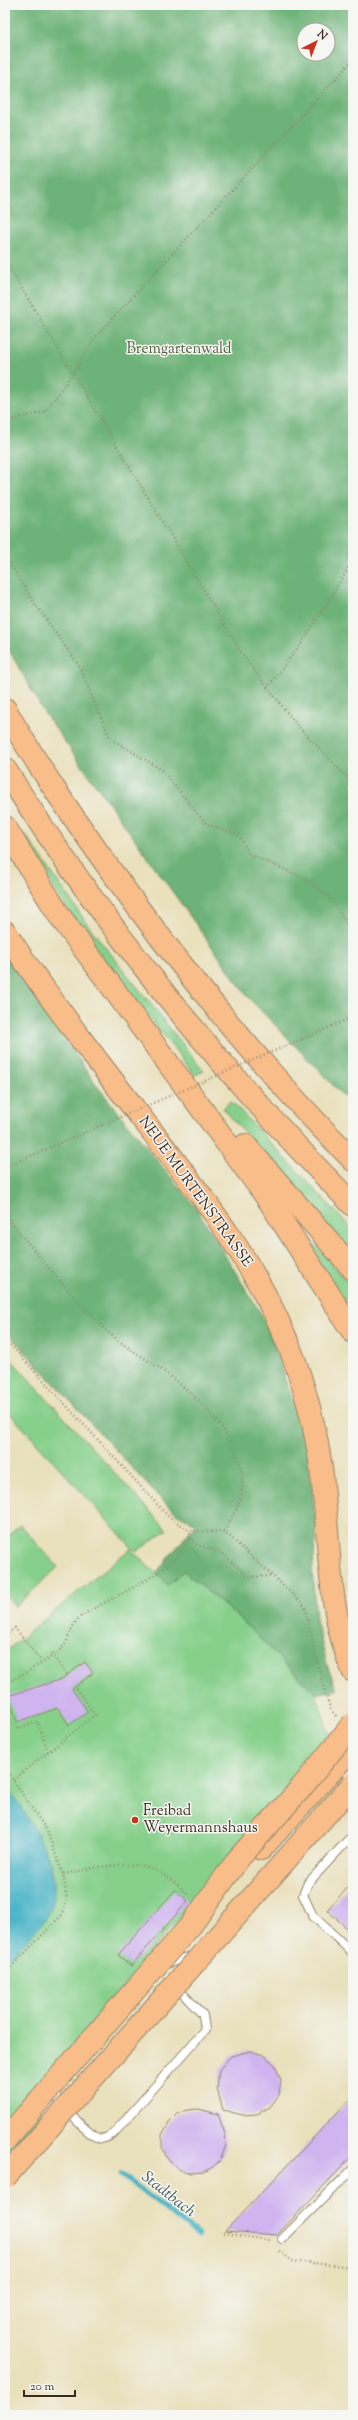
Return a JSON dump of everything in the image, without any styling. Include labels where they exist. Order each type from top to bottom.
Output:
[{"type":"main road","points":[[5,709],[84,832],[169,950],[282,1085],[353,1160]]},
{"type":"main road","points":[[5,769],[89,894],[159,987],[264,1111],[353,1205]]},
{"type":"main road","points":[[5,828],[59,915],[268,1199],[353,1332]]},
{"type":"main road","name":"NEUE MURTENSTRASSE","points":[[5,932],[78,1035],[217,1218],[250,1268],[276,1316],[301,1380],[313,1424],[323,1484],[335,1612],[344,1650],[353,1671]]},
{"type":"main road","points":[[132,1013],[179,1065],[268,1172],[353,1269]]},
{"type":"main road","points":[[191,1925],[239,1858],[301,1788],[353,1724]]},
{"type":"main road","points":[[5,2140],[191,1925],[353,1747]]},
{"type":"main road","points":[[5,2177],[350,1780]]},
{"type":"lane","points":[[203,1952],[160,1966],[54,2085],[52,2092],[56,2098],[76,2112],[97,2138],[106,2139],[119,2128],[205,2030],[203,2015],[179,1996],[189,1983],[203,1952],[257,1887],[277,1859],[350,1780]]},
{"type":"lane","points":[[349,1839],[308,1883],[302,1894],[313,1916],[353,1953]]},
{"type":"lane","points":[[282,2240],[353,2169]]},
{"type":"path","points":[[5,420],[46,412],[73,374],[95,336],[353,60]]},
{"type":"path","points":[[5,261],[246,660],[302,730],[353,784]]},
{"type":"path","points":[[6,558],[37,607],[78,664],[110,738],[162,770],[206,824],[239,835],[250,854],[302,877],[330,897],[353,935]]},
{"type":"path","points":[[267,688],[303,641],[353,561]]},
{"type":"path","points":[[5,1167],[353,1017]]},
{"type":"path","points":[[5,1216],[90,1314],[109,1333],[170,1376],[221,1426],[234,1445],[242,1467],[242,1490],[235,1512],[223,1533]]},
{"type":"path","points":[[5,1339],[169,1517],[190,1531],[223,1533],[300,1601],[305,1608],[322,1686],[331,1710]]},
{"type":"path","points":[[5,1684],[62,1648],[73,1624],[82,1615],[138,1586],[183,1550],[190,1539],[190,1531]]},
{"type":"path","points":[[190,1539],[197,1545],[220,1552],[249,1577],[272,1576]]},
{"type":"path","points":[[5,1636],[15,1628],[41,1661]]},
{"type":"path","points":[[52,1654],[67,1675]]},
{"type":"path","points":[[13,1780],[95,1715],[75,1686]]},
{"type":"path","points":[[5,1717],[18,1728],[38,1722],[48,1752]]},
{"type":"path","points":[[5,1768],[47,1832],[63,1874],[67,1899],[62,1915],[5,1973]]},
{"type":"path","points":[[63,1874],[132,1864],[147,1867],[168,1876],[192,1899]]},
{"type":"path","points":[[224,2233],[273,2241],[282,2240]]},
{"type":"path","points":[[273,2241],[283,2256],[292,2261],[353,2267]]},
{"type":"green space","name":"Bremgartenwald","points":[[5,5],[353,5],[353,1106],[248,997],[45,714],[5,643]]},
{"type":"green space","points":[[25,834],[87,924],[204,1071],[195,1075],[115,974],[67,909],[21,837]]},
{"type":"green space","points":[[5,951],[97,1086],[197,1209],[267,1324],[307,1446],[317,1532],[312,1571],[316,1619],[327,1665],[337,1690],[316,1694],[240,1619],[184,1571],[168,1585],[156,1573],[196,1524],[176,1513],[155,1493],[5,1330]]},
{"type":"green space","points":[[231,1101],[353,1230],[353,1258],[223,1108]]},
{"type":"green space","points":[[302,1230],[349,1283],[348,1286],[351,1285],[353,1287],[353,1313],[300,1231]]},
{"type":"green space","points":[[5,1353],[167,1530],[136,1552],[5,1408]]},
{"type":"green space","points":[[20,1525],[58,1567],[16,1606],[5,1594],[5,1539]]},
{"type":"green space","name":"Freibad Weyermannshaus","points":[[130,1549],[168,1585],[183,1570],[240,1619],[316,1694],[332,1743],[152,1950],[156,1954],[29,2100],[46,2115],[5,2161],[5,1652]]},
{"type":"water","points":[[5,1786],[25,1814],[44,1848],[51,1866],[54,1884],[53,1901],[47,1916],[33,1934],[5,1962]]},
{"type":"building","points":[[85,1662],[93,1673],[72,1689],[88,1712],[69,1725],[58,1708],[17,1722],[8,1696],[62,1679]]},
{"type":"building","points":[[353,1882],[353,1934],[327,1910]]},
{"type":"building","points":[[175,1890],[188,1901],[131,1966],[118,1955]]},
{"type":"building","points":[[250,2051],[264,2055],[275,2065],[281,2080],[279,2095],[270,2107],[257,2114],[242,2115],[223,2110],[217,2089],[219,2070],[231,2056]]},
{"type":"building","points":[[353,2096],[353,2155],[277,2235],[225,2231]]},
{"type":"building","points":[[199,2109],[218,2114],[225,2134],[226,2145],[221,2159],[213,2167],[203,2172],[191,2173],[180,2170],[169,2161],[162,2147],[162,2135],[169,2122],[177,2114],[187,2110]]},
{"type":"waterway","name":"Stadtbach","points":[[120,2174],[199,2236]]},
{"type":"place","name":"Freibad Weyermannshaus","points":[[135,1820]]}]
